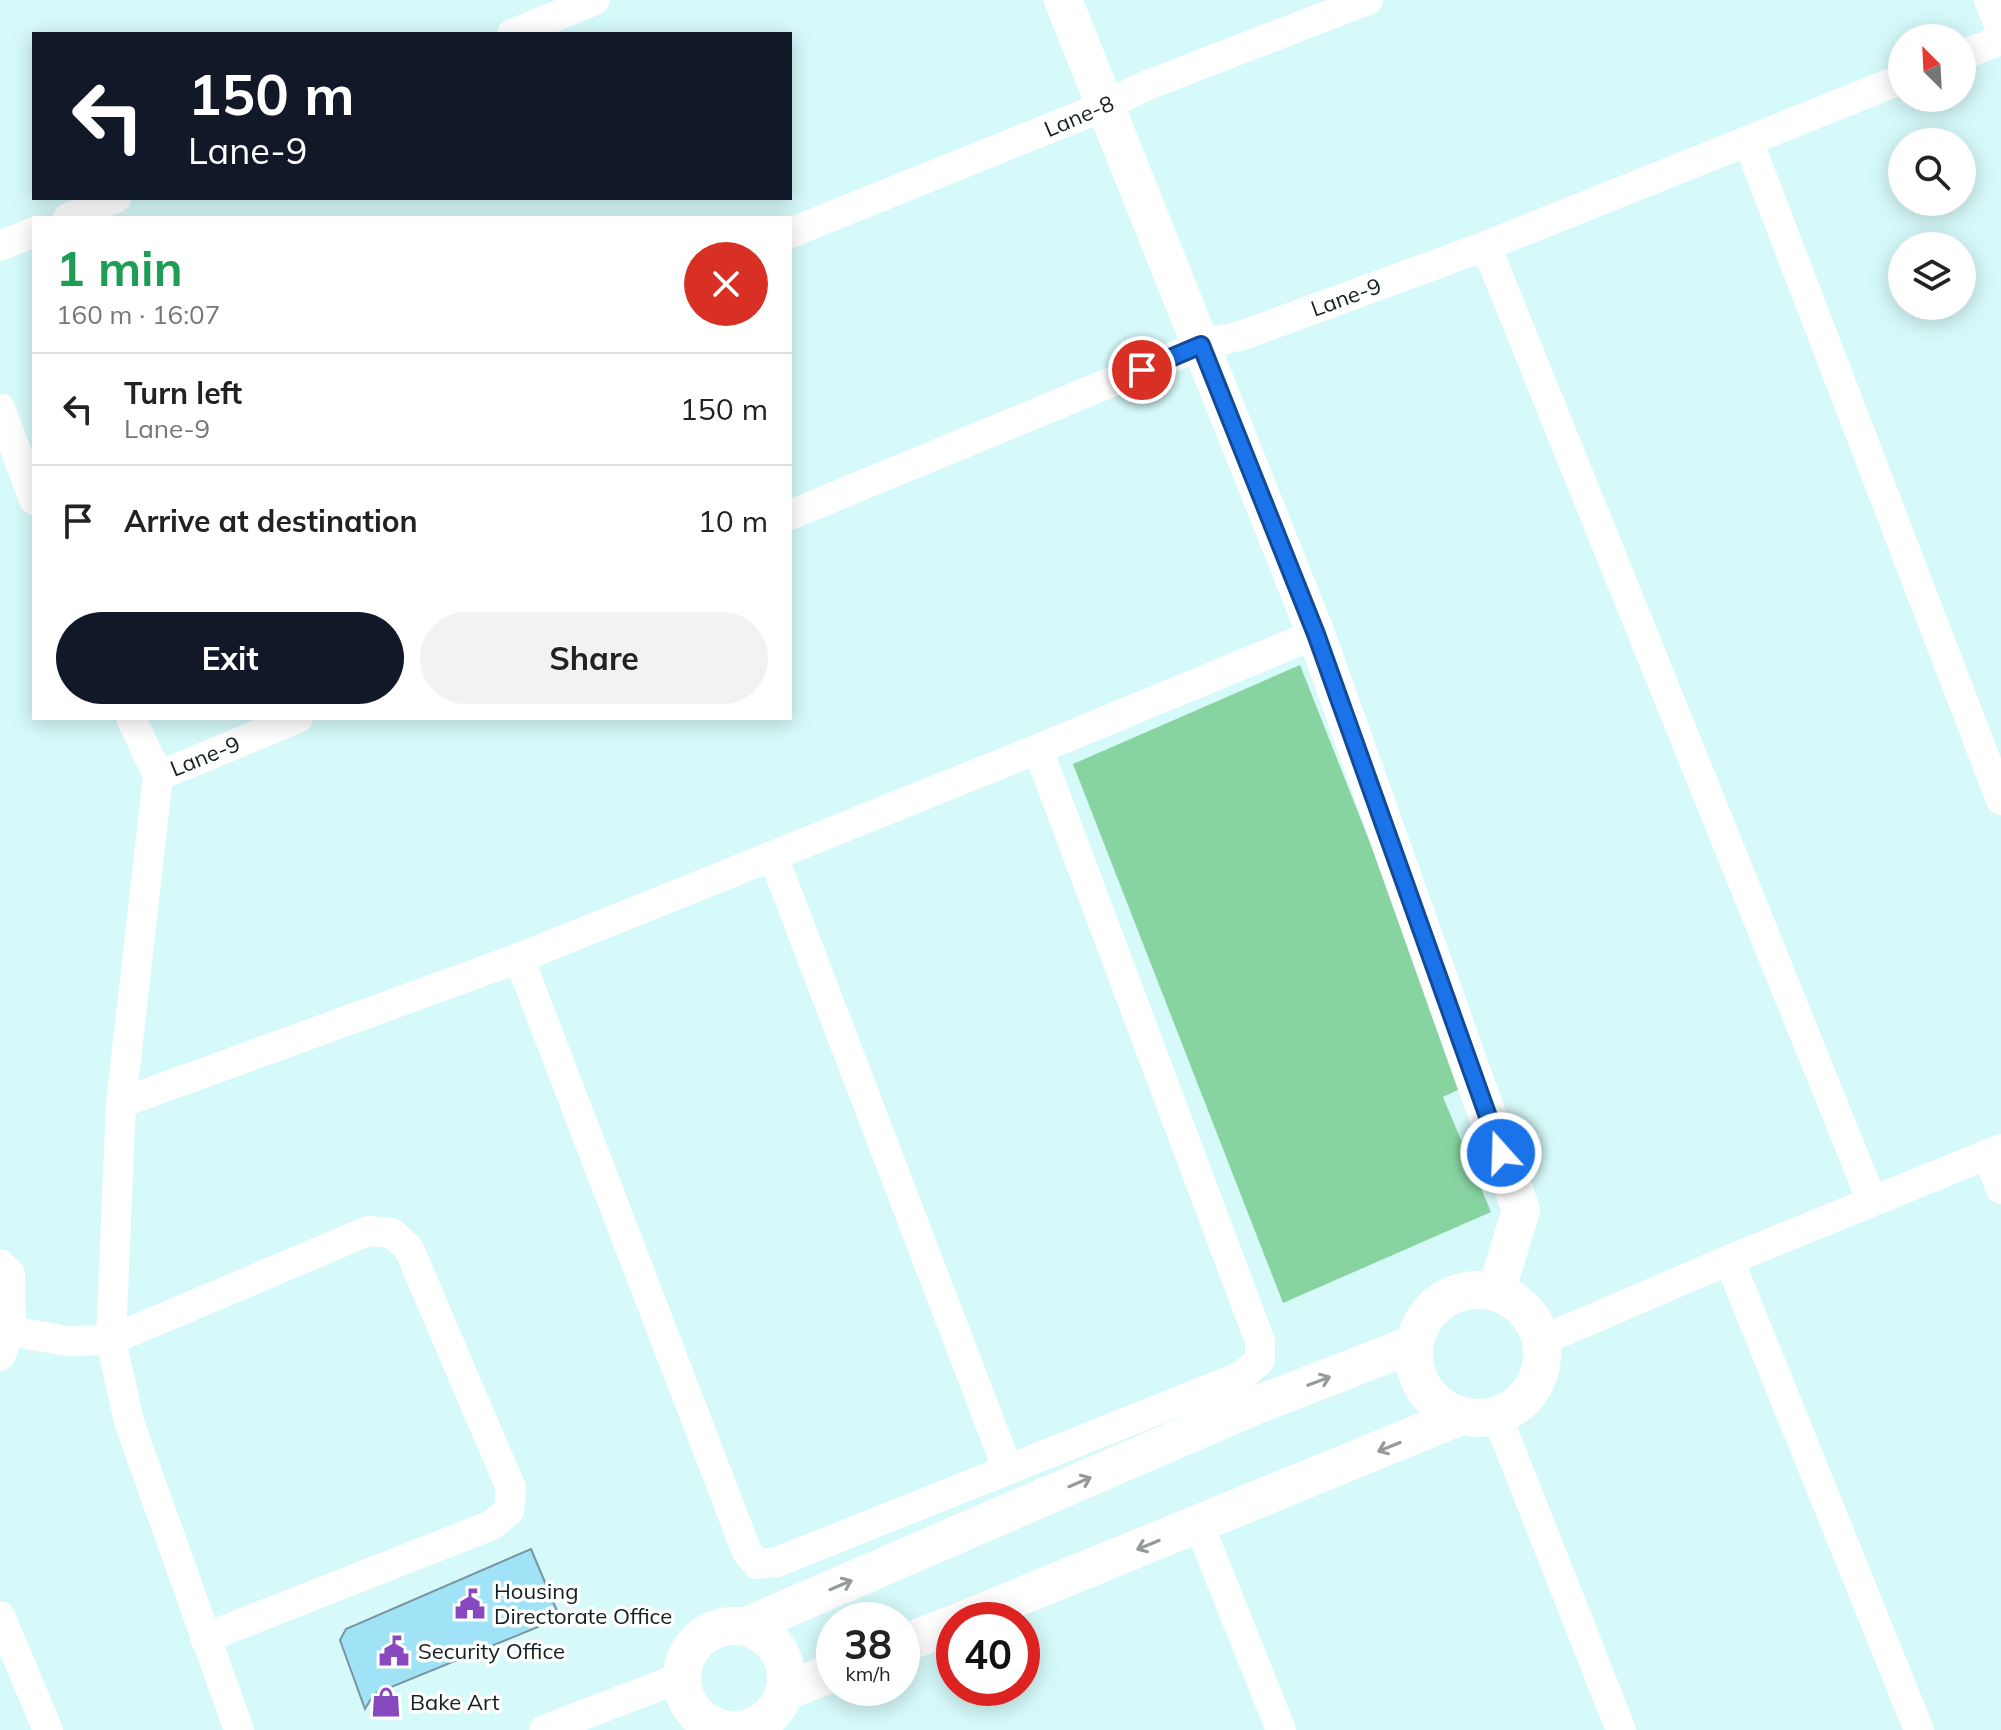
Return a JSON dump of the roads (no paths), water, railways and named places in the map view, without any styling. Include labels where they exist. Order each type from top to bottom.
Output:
[{"type":"street","points":[[517,32],[595,0]]},
{"type":"street","points":[[1063,0],[1316,634],[1521,1210],[1496,1292]]},
{"type":"street","name":"Lane-8","points":[[792,232],[1105,106],[1145,86],[1368,0]]},
{"type":"street","points":[[1989,0],[2001,29]]},
{"type":"street","points":[[1976,50],[2001,40]]},
{"type":"street","name":"Lane-9","points":[[792,514],[1201,345],[1243,335],[1486,246],[1888,85]]},
{"type":"street","points":[[1748,141],[2001,800]]},
{"type":"street","points":[[73,216],[111,200]]},
{"type":"street","points":[[0,246],[32,233]]},
{"type":"street","points":[[1486,246],[1872,1201]]},
{"type":"street","points":[[0,408],[32,495]]},
{"type":"street","points":[[121,1103],[519,958],[1316,634]]},
{"type":"street","points":[[132,720],[158,776],[121,1103],[111,1340],[129,1422],[239,1730]]},
{"type":"street","name":"Lane-9","points":[[158,776],[293,720]]},
{"type":"street","points":[[519,958],[747,1552],[757,1564],[777,1562],[1242,1376],[1260,1360],[1260,1341],[1038,749]]},
{"type":"street","points":[[773,856],[1008,1470]]},
{"type":"street","points":[[1541,1341],[1994,1152],[2001,1189]]},
{"type":"street","points":[[0,1264],[10,1274],[5,1344],[111,1340],[368,1231],[392,1233],[409,1249],[511,1488],[509,1511],[492,1525],[205,1638]]},
{"type":"street","points":[[1729,1260],[1919,1730]]},
{"type":"street","points":[[1008,1602],[1521,1401],[1538,1378],[1543,1360],[1536,1324],[1526,1310],[1512,1299],[1478,1289],[1460,1292],[1443,1300],[1429,1312],[1414,1344],[1414,1363],[1419,1381],[1429,1396],[1444,1409],[1479,1416]]},
{"type":"street","points":[[744,1627],[1254,1406],[1414,1344]]},
{"type":"street","points":[[1479,1416],[1621,1730]]},
{"type":"street","points":[[1199,1525],[1281,1730]]},
{"type":"street","points":[[0,1616],[48,1730]]},
{"type":"street","points":[[776,1713],[784,1663],[778,1650],[757,1632],[729,1626],[714,1630],[691,1649],[682,1677],[690,1705],[712,1725],[726,1730],[741,1729],[776,1713],[816,1685]]},
{"type":"street","points":[[544,1730],[682,1677]]},
{"type":"place","name":"Housing Directorate Office","points":[[470,1604]]},
{"type":"place","name":"Security Office","points":[[394,1651]]},
{"type":"place","name":"Bake Art","points":[[386,1702]]}]
